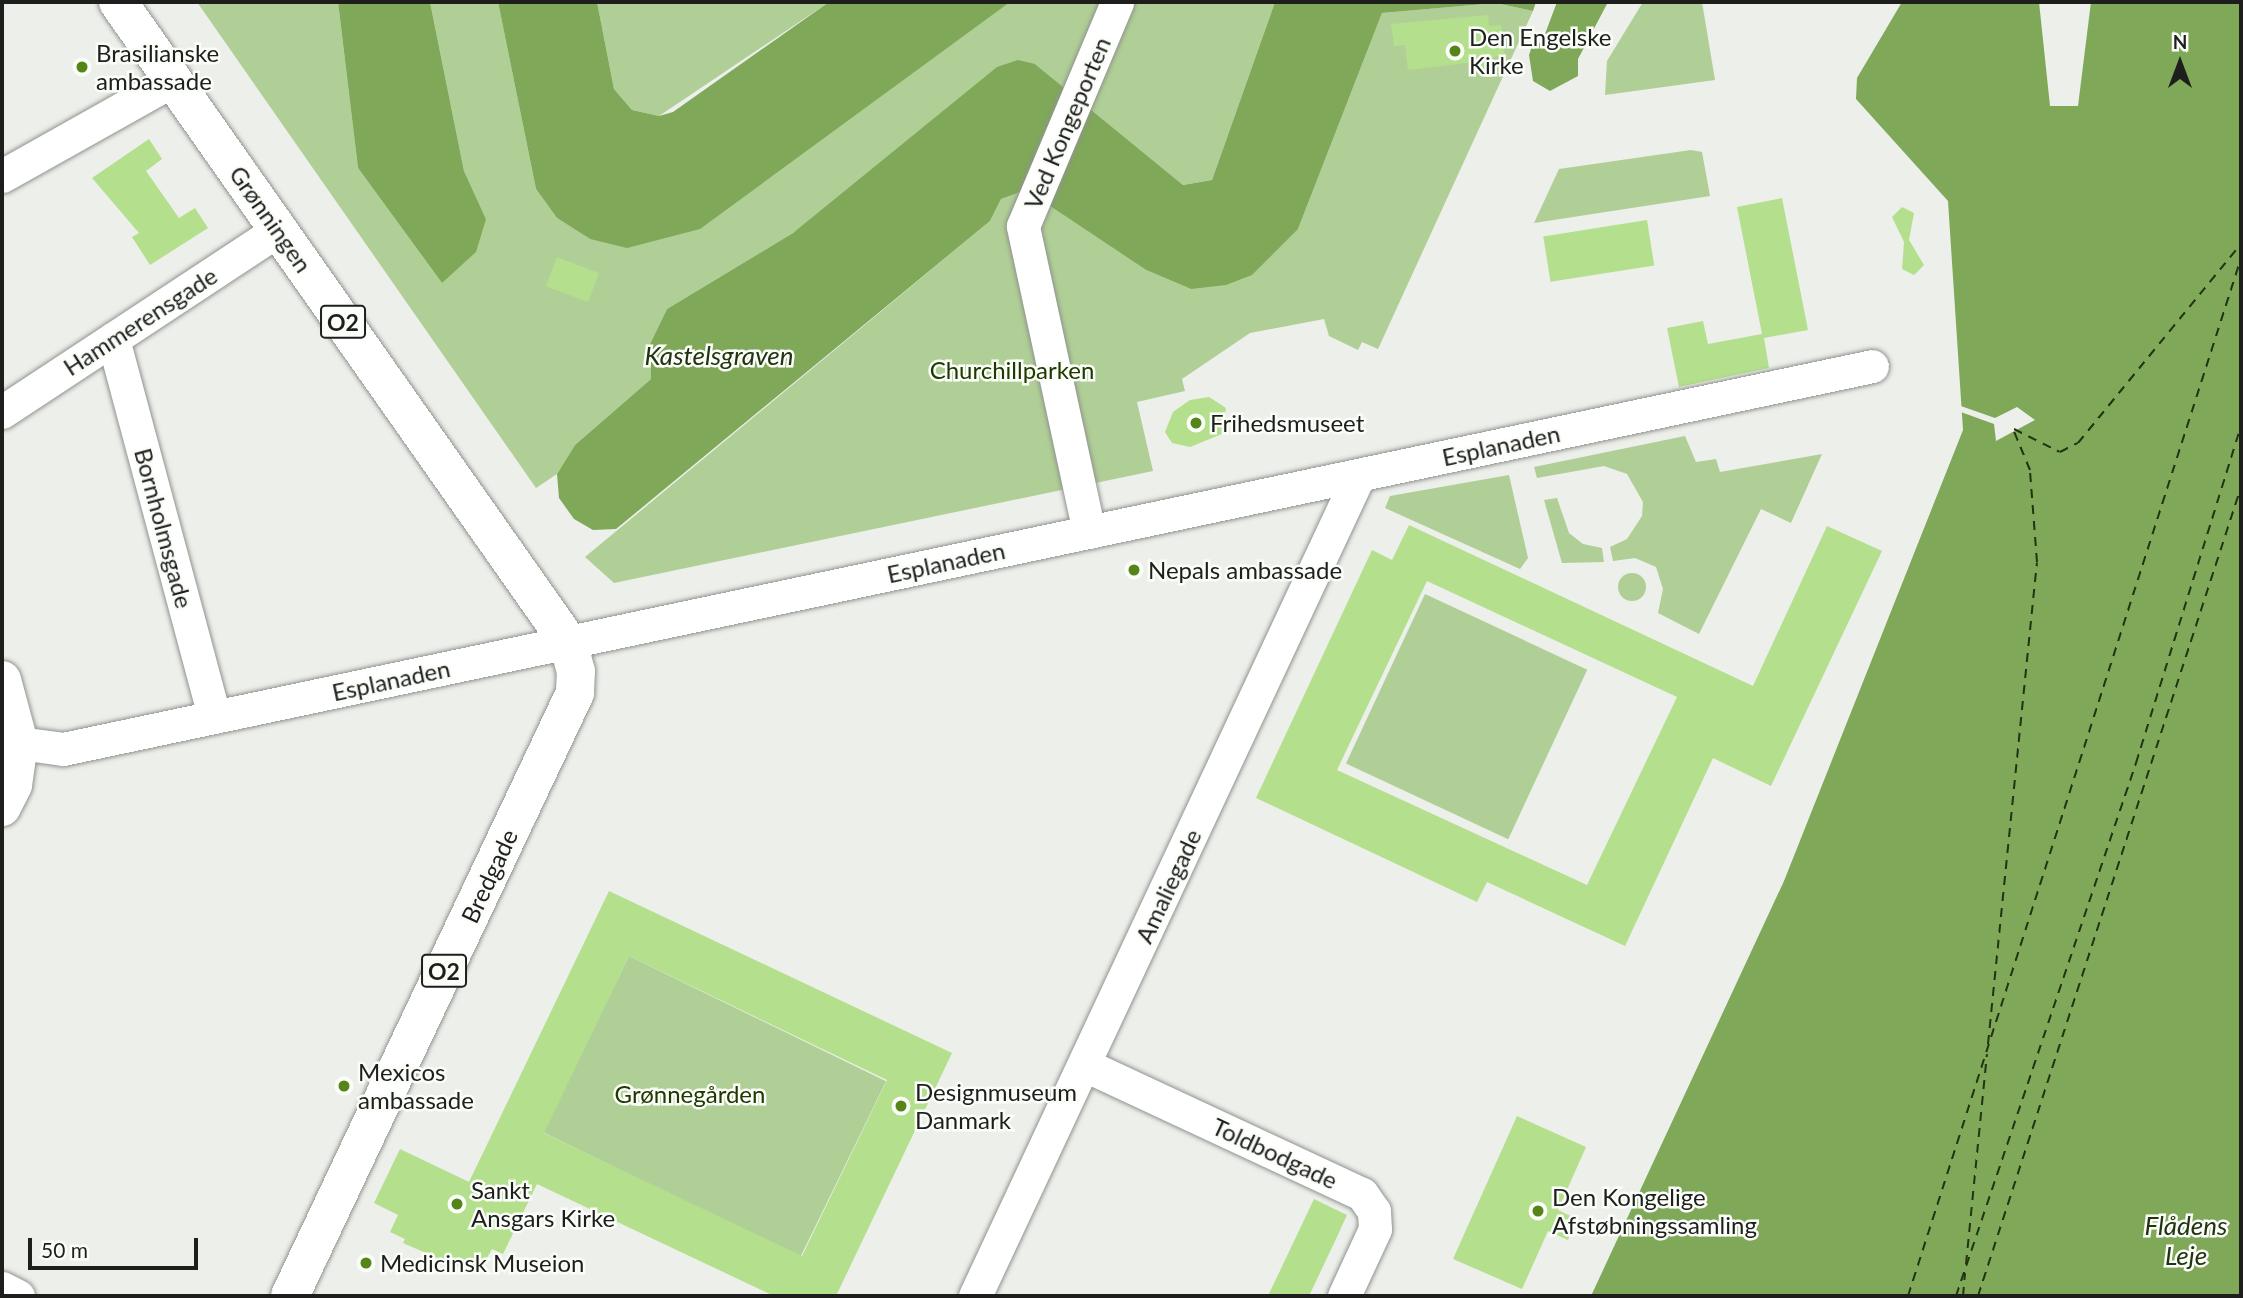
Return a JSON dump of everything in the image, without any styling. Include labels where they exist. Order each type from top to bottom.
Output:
[{"type":"main road","name":"Grønningen","points":[[118,2],[568,642]]},
{"type":"main road","name":"Bredgade","points":[[290,1296],[575,693],[576,671],[568,642]]},
{"type":"main road","points":[[2,680],[13,785],[2,807]]},
{"type":"street","name":"Ved Kongeporten","points":[[1089,532],[1023,226],[1117,2]]},
{"type":"street","points":[[2,176],[173,80]]},
{"type":"street","name":"Hammerensgade","points":[[2,411],[278,230]]},
{"type":"street","name":"Bornholmsgade","points":[[113,339],[214,717]]},
{"type":"street","name":"Esplanaden","points":[[10,737],[63,749],[1872,366]]},
{"type":"street","name":"Amaliegade","points":[[975,1296],[1359,475]]},
{"type":"street","name":"Toldbodgade","points":[[1085,1065],[1362,1194],[1374,1211],[1375,1229],[1343,1296]]},
{"type":"street","points":[[2,1288],[18,1296]]},
{"type":"green space","points":[[197,2],[338,2],[358,168],[442,283],[486,219],[464,171],[430,2],[498,2],[536,189],[557,218],[590,239],[1010,2],[1275,2],[1212,180],[1183,185],[1035,64],[793,233],[667,309],[650,344],[651,379],[575,445],[557,474],[536,488]]},
{"type":"green space","points":[[597,2],[829,2],[659,116],[632,110],[614,89]]},
{"type":"green space","points":[[1643,2],[1702,2],[1715,80],[1605,95],[1607,61]]},
{"type":"green space","name":"Churchillparken","points":[[1496,3],[1533,11],[1378,349],[1362,342],[1358,350],[1329,336],[1324,319],[1250,333],[1182,379],[1185,391],[1137,402],[1153,471],[614,583],[585,557],[990,221],[1001,199],[1026,190],[1146,270],[1191,289],[1298,229],[1382,13]]},
{"type":"green space","points":[[1691,150],[1702,152],[1710,196],[1534,223],[1559,169]]},
{"type":"green space","points":[[1685,436],[1696,462],[1716,459],[1720,472],[1822,454],[1791,523],[1761,509],[1699,634],[1658,613],[1663,589],[1656,567],[1635,558],[1613,561],[1610,547],[1627,539],[1642,516],[1643,502],[1627,474],[1604,466],[1537,478],[1534,467]]},
{"type":"green space","points":[[1509,475],[1528,558],[1520,569],[1385,508],[1390,496]]},
{"type":"green space","points":[[1557,498],[1569,533],[1583,544],[1602,548],[1604,562],[1562,563],[1544,500]]},
{"type":"green space","points":[[1632,573],[1642,577],[1646,587],[1642,597],[1632,601],[1622,597],[1618,587],[1622,577]]},
{"type":"green space","points":[[1425,594],[1587,670],[1508,839],[1346,763]]},
{"type":"green space","name":"Grønnegården","points":[[629,956],[886,1081],[800,1258],[543,1132]]},
{"type":"water","points":[[338,2],[430,2],[464,171],[486,219],[476,252],[442,283],[358,168]]},
{"type":"water","points":[[498,2],[597,2],[614,89],[632,110],[659,116],[673,112],[829,2],[1010,2],[700,229],[627,248],[590,239],[557,218],[536,189]]},
{"type":"water","name":"Kastelsgraven","points":[[1275,2],[1536,2],[1533,11],[1496,3],[1382,13],[1298,229],[1252,275],[1226,285],[1191,289],[1146,270],[1026,190],[1001,199],[990,221],[616,529],[593,530],[574,519],[559,498],[557,474],[575,445],[651,379],[650,344],[667,309],[793,233],[997,67],[1018,60],[1035,64],[1183,185],[1212,180]]},
{"type":"water","points":[[1557,2],[1608,2],[1578,59],[1578,76],[1550,91],[1533,81],[1529,55],[1532,46],[1542,42]]},
{"type":"water","name":"Flådens Leje","points":[[1902,2],[2039,2],[2050,106],[2078,106],[2091,2],[2241,2],[2241,1296],[1591,1296],[1784,881],[1963,430],[1948,201],[1856,99],[1857,78]]},
{"type":"pier","points":[[1958,405],[1995,418],[2017,407],[2035,420],[1996,441],[1994,424],[1958,411]]},
{"type":"building","name":"Den Engelske Kirke","points":[[1488,15],[1489,26],[1501,25],[1505,56],[1493,57],[1494,66],[1476,68],[1475,62],[1408,70],[1405,45],[1394,46],[1391,24]]},
{"type":"building","points":[[149,139],[162,159],[146,171],[179,218],[195,208],[208,228],[150,265],[132,237],[139,233],[92,178]]},
{"type":"building","points":[[1782,198],[1808,330],[1764,338],[1769,368],[1679,387],[1667,328],[1703,321],[1708,344],[1762,334],[1737,207]]},
{"type":"building","points":[[1902,207],[1914,213],[1909,240],[1924,265],[1914,275],[1902,269],[1904,242],[1892,217]]},
{"type":"building","points":[[1647,220],[1654,265],[1550,282],[1543,236]]},
{"type":"building","points":[[557,257],[599,273],[588,302],[546,286]]},
{"type":"building","name":"Frihedsmuseet","points":[[1209,397],[1226,408],[1222,434],[1190,447],[1172,443],[1165,432],[1173,412],[1190,400]]},
{"type":"building","points":[[1409,525],[1753,686],[1827,526],[1882,551],[1771,786],[1713,758],[1625,946],[1487,882],[1477,902],[1256,798],[1372,550],[1392,560]],"holes":[[[1427,581],[1677,697],[1587,885],[1337,770]]]},
{"type":"building","name":"Designmuseum Danmark","points":[[609,891],[952,1053],[836,1296],[774,1296],[537,1184],[503,1254],[492,1249],[477,1275],[403,1243],[405,1239],[390,1232],[398,1215],[374,1203],[400,1149],[469,1182]],"holes":[[[629,956],[887,1080],[802,1256],[544,1133]]]},
{"type":"building","points":[[1517,1116],[1586,1147],[1558,1210],[1577,1219],[1568,1240],[1548,1231],[1522,1289],[1453,1259]]},
{"type":"building","points":[[1314,1199],[1347,1215],[1309,1296],[1268,1296]]},
{"type":"ferry route","points":[[2014,429],[2060,452],[2078,443],[2241,244]]},
{"type":"ferry route","points":[[1908,1296],[2241,258]]},
{"type":"ferry route","points":[[1956,1296],[2136,763],[2241,425]]},
{"type":"ferry route","points":[[1988,1044],[2037,562],[2030,470],[2013,429]]},
{"type":"ferry route","points":[[1978,1296],[2241,487]]},
{"type":"ferry route","points":[[1966,1264],[1987,1054]]},
{"type":"ferry route","points":[[1963,1296],[1965,1273]]},
{"type":"place","name":"Den Engelske Kirke","points":[[1455,51]]},
{"type":"place","name":"Brasilianske ambassade","points":[[82,67]]},
{"type":"place","name":"Frihedsmuseet","points":[[1196,423]]},
{"type":"place","name":"Nepals ambassade","points":[[1134,570]]},
{"type":"place","name":"Mexicos ambassade","points":[[344,1086]]},
{"type":"place","name":"Designmuseum Danmark","points":[[901,1106]]},
{"type":"place","name":"Sankt Ansgars Kirke","points":[[457,1204]]},
{"type":"place","name":"Den Kongelige Afstøbningssamling","points":[[1538,1211]]},
{"type":"place","name":"Medicinsk Museion","points":[[366,1263]]}]
